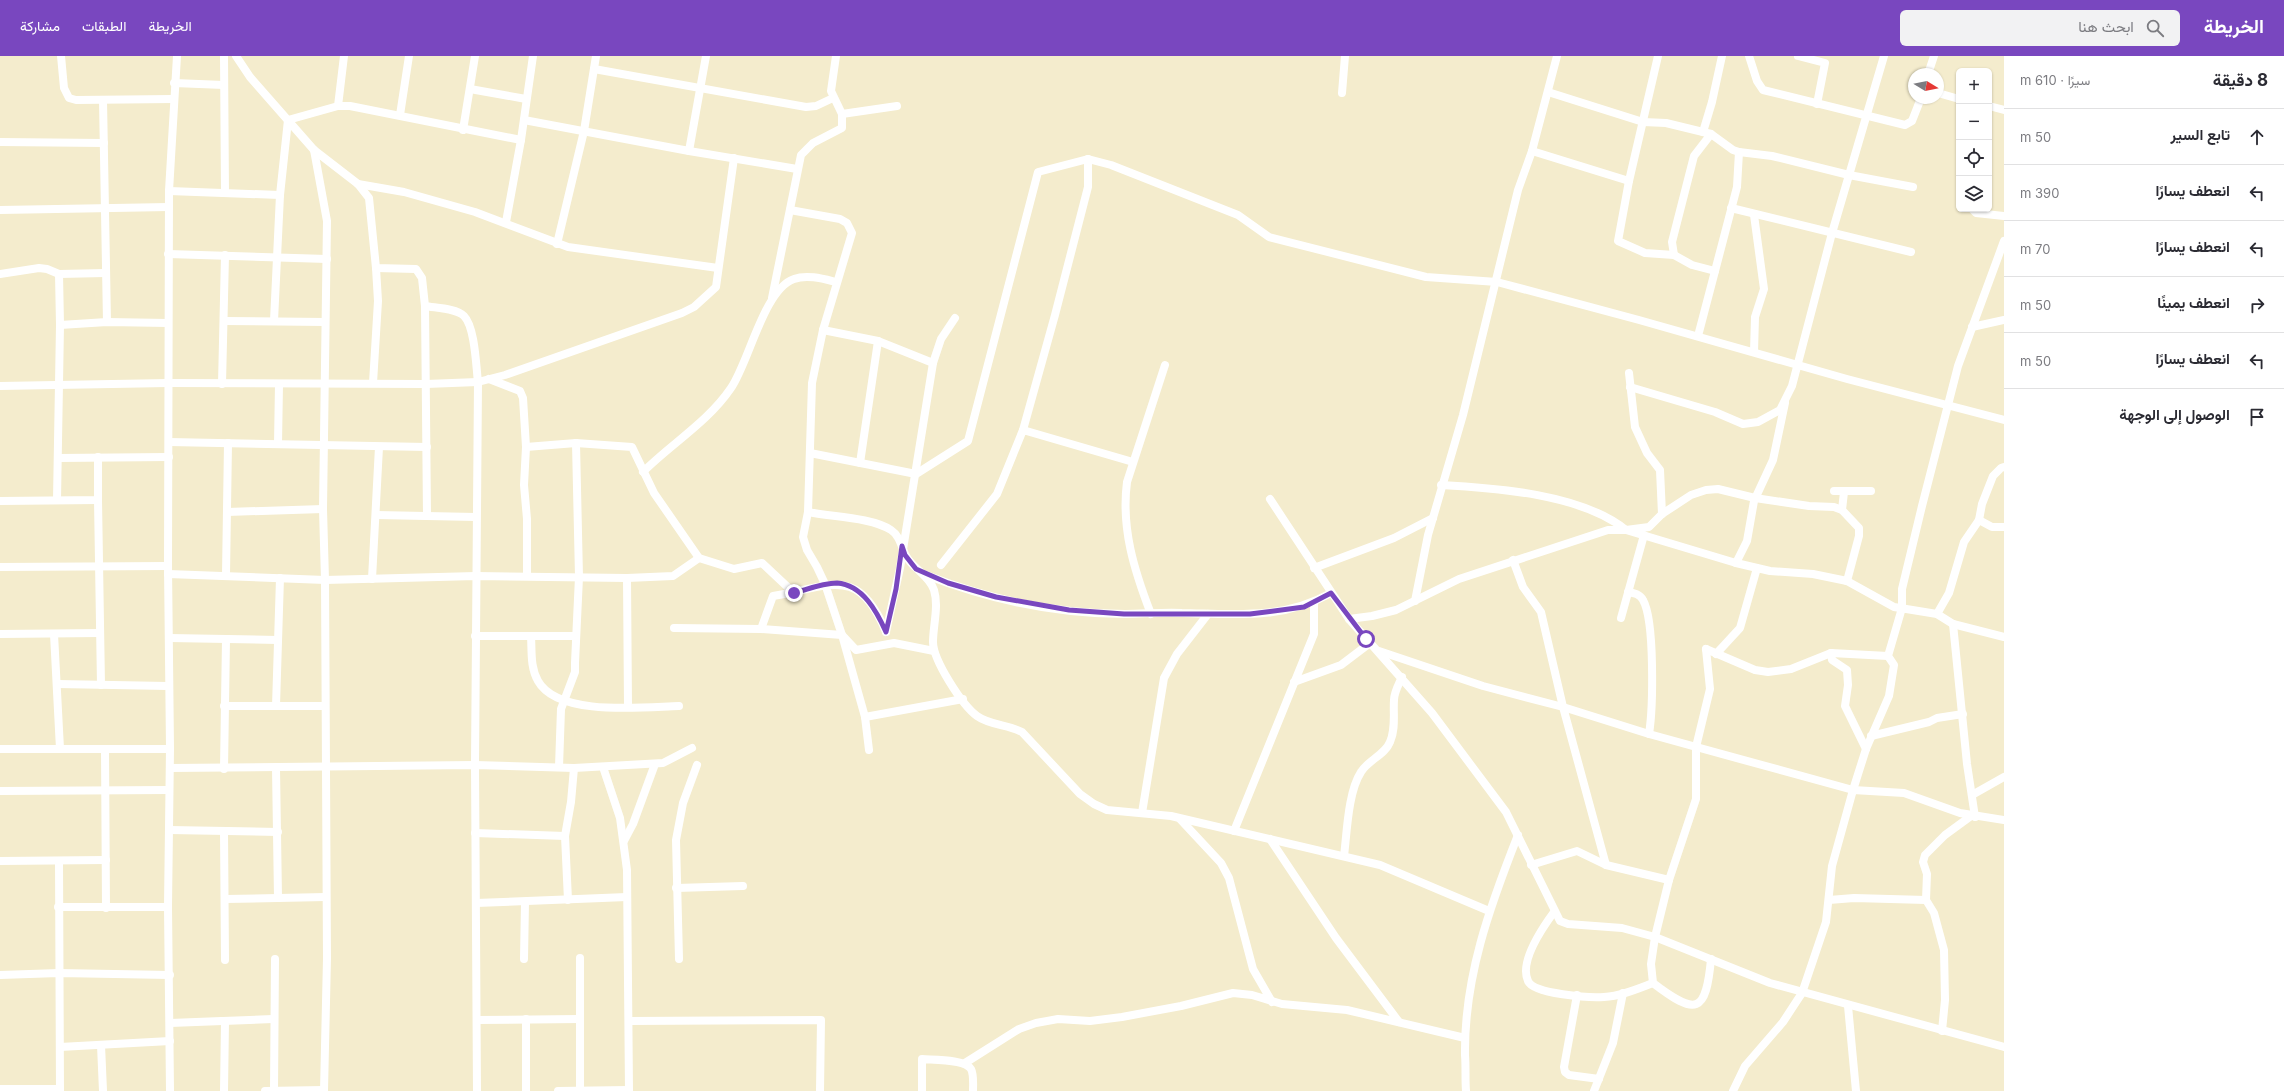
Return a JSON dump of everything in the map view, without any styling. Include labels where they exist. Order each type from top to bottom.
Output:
[{"type":"street","points":[[61,56],[64,88],[69,98],[76,100],[173,99]]},
{"type":"street","points":[[170,1091],[170,975],[168,907],[170,748],[168,686],[168,254],[169,191],[176,56]]},
{"type":"street","points":[[224,56],[225,193]]},
{"type":"street","points":[[236,56],[250,77],[314,150],[358,184],[369,198],[378,301],[373,383]]},
{"type":"street","points":[[338,106],[344,56]]},
{"type":"street","points":[[400,115],[409,56]]},
{"type":"street","points":[[463,130],[475,56]]},
{"type":"street","points":[[506,222],[521,140],[533,56]]},
{"type":"street","points":[[557,244],[584,131],[596,56]]},
{"type":"street","points":[[690,151],[706,56]]},
{"type":"street","points":[[643,472],[708,414],[731,388],[772,299],[801,155],[806,148],[842,128],[842,114],[833,98],[831,83],[836,56]]},
{"type":"street","points":[[1342,93],[1345,56]]},
{"type":"street","points":[[1415,601],[1441,485],[1462,415],[1497,282],[1518,190],[1532,150],[1557,56]]},
{"type":"street","points":[[1657,56],[1629,181],[1618,241],[1645,252],[1674,255],[1692,264],[1715,271]]},
{"type":"street","points":[[1674,255],[1672,242],[1694,156],[1707,133],[1722,56]]},
{"type":"street","points":[[1749,56],[1757,81],[1763,90],[1905,125],[1912,122],[1919,104]]},
{"type":"street","points":[[1798,56],[1826,63],[1817,104]]},
{"type":"street","points":[[1736,563],[1747,541],[1748,523],[1755,498],[1773,460],[1785,403],[1792,386],[1832,233],[1884,56]]},
{"type":"street","points":[[1930,68],[1934,56]]},
{"type":"street","points":[[594,69],[806,107],[816,106],[833,98]]},
{"type":"street","points":[[174,83],[224,85]]},
{"type":"street","points":[[470,89],[526,100]]},
{"type":"street","points":[[1548,92],[1643,122],[1666,123],[1707,133],[1733,150],[1739,152],[1772,156],[1849,175],[1913,187]]},
{"type":"street","points":[[1944,95],[1956,98]]},
{"type":"street","points":[[103,100],[107,322]]},
{"type":"street","points":[[288,120],[338,106],[350,106],[400,115],[463,130],[521,140]]},
{"type":"street","points":[[842,114],[897,106]]},
{"type":"street","points":[[1992,107],[2004,110]]},
{"type":"street","points":[[274,321],[280,195],[288,120]]},
{"type":"street","points":[[524,120],[797,169]]},
{"type":"street","points":[[0,142],[104,143]]},
{"type":"street","points":[[265,1091],[324,1091],[326,766],[324,706],[325,580],[323,509],[327,259],[325,208],[314,150]]},
{"type":"street","points":[[1532,150],[1629,181]]},
{"type":"street","points":[[1698,336],[1737,187],[1739,152]]},
{"type":"street","points":[[0,386],[168,383],[324,385],[373,383],[426,384],[478,382],[489,380],[694,307],[716,287],[734,158]]},
{"type":"street","points":[[941,566],[997,494],[1022,430],[1055,315],[1088,187],[1088,159]]},
{"type":"street","points":[[810,453],[916,474],[968,441],[1038,172],[1088,159],[1111,165],[1238,215],[1269,237],[1426,277],[1497,282],[1698,336],[1847,379],[2004,420]]},
{"type":"street","points":[[358,184],[404,192],[506,222],[557,244],[588,251],[718,268]]},
{"type":"street","points":[[169,191],[280,195]]},
{"type":"street","points":[[0,210],[169,207]]},
{"type":"street","points":[[1731,208],[1754,215],[1911,252]]},
{"type":"street","points":[[790,210],[840,219],[849,226],[852,237],[836,282],[823,330],[812,383],[808,512],[803,530],[804,545],[825,584],[842,634],[865,717],[869,750]]},
{"type":"street","points":[[1975,212],[2004,216]]},
{"type":"street","points":[[1754,215],[1764,289],[1755,316],[1754,352]]},
{"type":"street","points":[[1733,1091],[1745,1066],[1783,1022],[1802,993],[1826,922],[1832,866],[1853,790],[1866,749],[1890,691],[1894,665],[1888,656],[1902,608],[1902,589],[1948,405],[1972,327],[1994,265],[2001,254],[2004,241]]},
{"type":"street","points":[[168,254],[327,259]]},
{"type":"street","points":[[222,384],[225,255]]},
{"type":"street","points":[[0,274],[39,268],[47,268],[59,274],[105,273]]},
{"type":"street","points":[[376,268],[416,269],[422,278],[426,384],[427,515]]},
{"type":"street","points":[[57,500],[60,325],[59,274]]},
{"type":"street","points":[[772,299],[794,279],[812,277],[836,282]]},
{"type":"street","points":[[424,306],[456,312],[464,316],[471,332],[478,382],[475,765],[478,1091]]},
{"type":"street","points":[[886,632],[896,589],[933,363],[941,339],[955,318]]},
{"type":"street","points":[[1972,327],[2004,320]]},
{"type":"street","points":[[224,321],[325,322]]},
{"type":"street","points":[[60,325],[107,322],[168,323]]},
{"type":"street","points":[[823,330],[878,341],[933,363]]},
{"type":"street","points":[[860,463],[878,341]]},
{"type":"street","points":[[1151,614],[1136,576],[1126,523],[1125,500],[1133,462],[1165,365]]},
{"type":"street","points":[[1629,373],[1635,427],[1647,453],[1660,470],[1662,514]]},
{"type":"street","points":[[489,380],[520,391],[523,398],[526,447],[524,485],[527,519],[527,576]]},
{"type":"street","points":[[278,444],[279,384]]},
{"type":"street","points":[[1630,387],[1715,412],[1743,424],[1758,422],[1772,416],[1780,410],[1785,403]]},
{"type":"street","points":[[1022,430],[1133,462]]},
{"type":"street","points":[[169,442],[427,447]]},
{"type":"street","points":[[226,575],[228,443]]},
{"type":"street","points":[[526,447],[576,443],[632,447],[658,500],[699,558],[734,569],[762,563],[794,593]]},
{"type":"street","points":[[559,767],[559,719],[563,700],[575,672],[579,577],[576,443]]},
{"type":"street","points":[[372,579],[379,447]]},
{"type":"street","points":[[58,458],[169,457]]},
{"type":"street","points":[[98,458],[101,685]]},
{"type":"street","points":[[1936,614],[1949,593],[1964,542],[1979,520],[1982,504],[1994,476],[2001,468],[2004,468]]},
{"type":"street","points":[[1441,485],[1497,489],[1568,503],[1607,516],[1626,530],[1649,527],[1662,514],[1691,495],[1706,490],[1718,489],[1755,498],[1809,506],[1834,507],[1842,510],[1859,528],[1859,536],[1847,580]]},
{"type":"street","points":[[1834,491],[1871,491]]},
{"type":"street","points":[[1842,510],[1844,492]]},
{"type":"street","points":[[1270,499],[1349,619],[1402,677],[1445,729],[1506,812],[1554,912],[1563,923],[1622,928],[1655,937],[1770,983],[1848,1006],[2004,1047]]},
{"type":"street","points":[[0,501],[98,500]]},
{"type":"street","points":[[227,512],[323,509]]},
{"type":"street","points":[[808,512],[882,526],[898,537],[910,562],[923,574],[935,593],[934,651],[940,665],[963,699],[980,718],[1022,732],[1068,783],[1094,804],[1106,810],[1171,816],[1380,865],[1489,911]]},
{"type":"street","points":[[376,515],[476,517]]},
{"type":"street","points":[[1314,568],[1394,538],[1433,518]]},
{"type":"street","points":[[1979,520],[1992,527],[2004,527]]},
{"type":"street","points":[[1349,619],[1390,612],[1460,579],[1597,532],[1618,529],[1644,535],[1736,563],[1770,571],[1813,574],[1847,580],[1883,602],[1902,608],[1936,614],[1952,624],[2004,637]]},
{"type":"street","points":[[1621,618],[1644,535]]},
{"type":"street","points":[[0,567],[100,567],[325,580],[476,576],[627,578],[673,576],[699,558]]},
{"type":"street","points":[[1513,560],[1523,587],[1541,612],[1563,707],[1606,865]]},
{"type":"street","points":[[1716,654],[1740,628],[1757,568]]},
{"type":"street","points":[[923,574],[972,591],[1024,603],[1069,610],[1124,614],[1272,612],[1297,608],[1314,603],[1331,593]]},
{"type":"street","points":[[276,706],[280,578]]},
{"type":"street","points":[[627,578],[628,707]]},
{"type":"street","points":[[761,629],[773,596],[794,593],[825,584],[838,583],[856,590],[874,608],[890,643]]},
{"type":"street","points":[[1628,592],[1638,595],[1644,602],[1649,629],[1652,696],[1649,734]]},
{"type":"street","points":[[1234,830],[1314,634],[1314,603]]},
{"type":"street","points":[[1142,813],[1164,678],[1177,654],[1208,614]]},
{"type":"street","points":[[1952,624],[1967,764],[1972,795],[1973,816]]},
{"type":"street","points":[[674,628],[761,629],[842,634],[856,650],[890,643],[934,651]]},
{"type":"street","points":[[0,634],[100,633]]},
{"type":"street","points":[[54,634],[60,749]]},
{"type":"street","points":[[476,636],[576,636]]},
{"type":"street","points":[[531,636],[532,660],[537,680],[542,688],[551,695],[580,705],[628,707],[679,706]]},
{"type":"street","points":[[169,638],[278,640]]},
{"type":"street","points":[[224,768],[226,640]]},
{"type":"street","points":[[1294,682],[1341,665],[1370,643]]},
{"type":"street","points":[[1711,959],[1706,993],[1696,1004],[1688,1005],[1680,1003],[1653,983],[1650,964],[1655,937],[1670,880],[1696,799],[1696,747],[1710,689],[1706,649],[1756,670],[1768,672],[1791,669],[1831,653],[1888,656]]},
{"type":"street","points":[[1377,650],[1501,691],[1563,707],[1649,734],[1853,790],[1904,793],[1973,816],[2004,820]]},
{"type":"street","points":[[1831,653],[1832,660],[1847,670],[1848,685],[1845,706],[1866,749]]},
{"type":"street","points":[[1344,856],[1354,788],[1361,772],[1384,751],[1390,743],[1394,716],[1394,699],[1402,677]]},
{"type":"street","points":[[57,684],[168,686]]},
{"type":"street","points":[[865,717],[963,699]]},
{"type":"street","points":[[224,706],[324,706]]},
{"type":"street","points":[[1871,736],[1929,722],[1937,718],[1962,714]]},
{"type":"street","points":[[0,748],[170,748]]},
{"type":"street","points":[[105,748],[106,908]]},
{"type":"street","points":[[170,768],[475,765],[574,768],[603,767],[656,764],[675,758],[692,748]]},
{"type":"street","points":[[624,841],[633,824],[656,764]]},
{"type":"street","points":[[680,959],[676,888],[676,840],[678,822],[698,765]]},
{"type":"street","points":[[558,1091],[629,1090],[627,897],[624,841],[620,818],[603,767]]},
{"type":"street","points":[[276,768],[278,898]]},
{"type":"street","points":[[568,900],[565,836],[571,802],[574,768]]},
{"type":"street","points":[[1972,795],[2004,777]]},
{"type":"street","points":[[0,791],[106,789],[170,790]]},
{"type":"street","points":[[1942,1031],[1946,980],[1944,950],[1934,913],[1926,900],[1927,874],[1923,862],[1924,855],[1945,835],[1973,816]]},
{"type":"street","points":[[1180,819],[1221,863],[1229,878],[1254,970],[1272,1002]]},
{"type":"street","points":[[169,830],[278,832]]},
{"type":"street","points":[[224,831],[226,960]]},
{"type":"street","points":[[475,832],[565,836]]},
{"type":"street","points":[[1466,1091],[1465,1038],[1469,991],[1489,911],[1518,835]]},
{"type":"street","points":[[1270,839],[1336,938],[1399,1022]]},
{"type":"street","points":[[1531,865],[1577,851],[1606,865],[1670,880]]},
{"type":"street","points":[[0,861],[106,860]]},
{"type":"street","points":[[0,1089],[60,1090],[58,907],[59,861]]},
{"type":"street","points":[[676,888],[743,886]]},
{"type":"street","points":[[225,899],[326,897]]},
{"type":"street","points":[[476,902],[526,902],[627,897]]},
{"type":"street","points":[[1829,900],[1854,898],[1926,900]]},
{"type":"street","points":[[524,959],[526,902]]},
{"type":"street","points":[[58,907],[168,907]]},
{"type":"street","points":[[1554,912],[1544,926],[1530,955],[1526,975],[1528,983],[1534,987],[1547,991],[1604,997],[1623,994],[1653,983]]},
{"type":"street","points":[[580,958],[580,1090]]},
{"type":"street","points":[[274,1091],[273,1019],[275,959]]},
{"type":"street","points":[[0,975],[59,973],[170,975]]},
{"type":"street","points":[[922,1091],[922,1059],[964,1063],[1019,1029],[1036,1022],[1058,1019],[1090,1021],[1122,1017],[1233,994],[1252,995],[1272,1002],[1328,1007],[1465,1038]]},
{"type":"street","points":[[1594,1091],[1613,1043],[1623,994]]},
{"type":"street","points":[[1577,995],[1564,1067],[1565,1072],[1570,1075],[1599,1079]]},
{"type":"street","points":[[1848,1006],[1856,1091]]},
{"type":"street","points":[[170,1022],[273,1019]]},
{"type":"street","points":[[526,1019],[526,1091]]},
{"type":"street","points":[[477,1020],[580,1019]]},
{"type":"street","points":[[629,1021],[821,1020],[820,1091]]},
{"type":"street","points":[[224,1091],[225,1021]]},
{"type":"street","points":[[60,1047],[170,1041]]},
{"type":"street","points":[[101,1045],[103,1091]]},
{"type":"street","points":[[964,1063],[971,1070],[973,1091]]},
{"type":"route","points":[[794,593],[825,584],[838,583],[848,586],[866,598],[880,618],[886,632],[900,568],[902,546],[905,555],[910,562],[923,574],[972,591],[996,597],[1069,610],[1124,614],[1250,614],[1304,607],[1331,593],[1349,619],[1366,639]]}]
